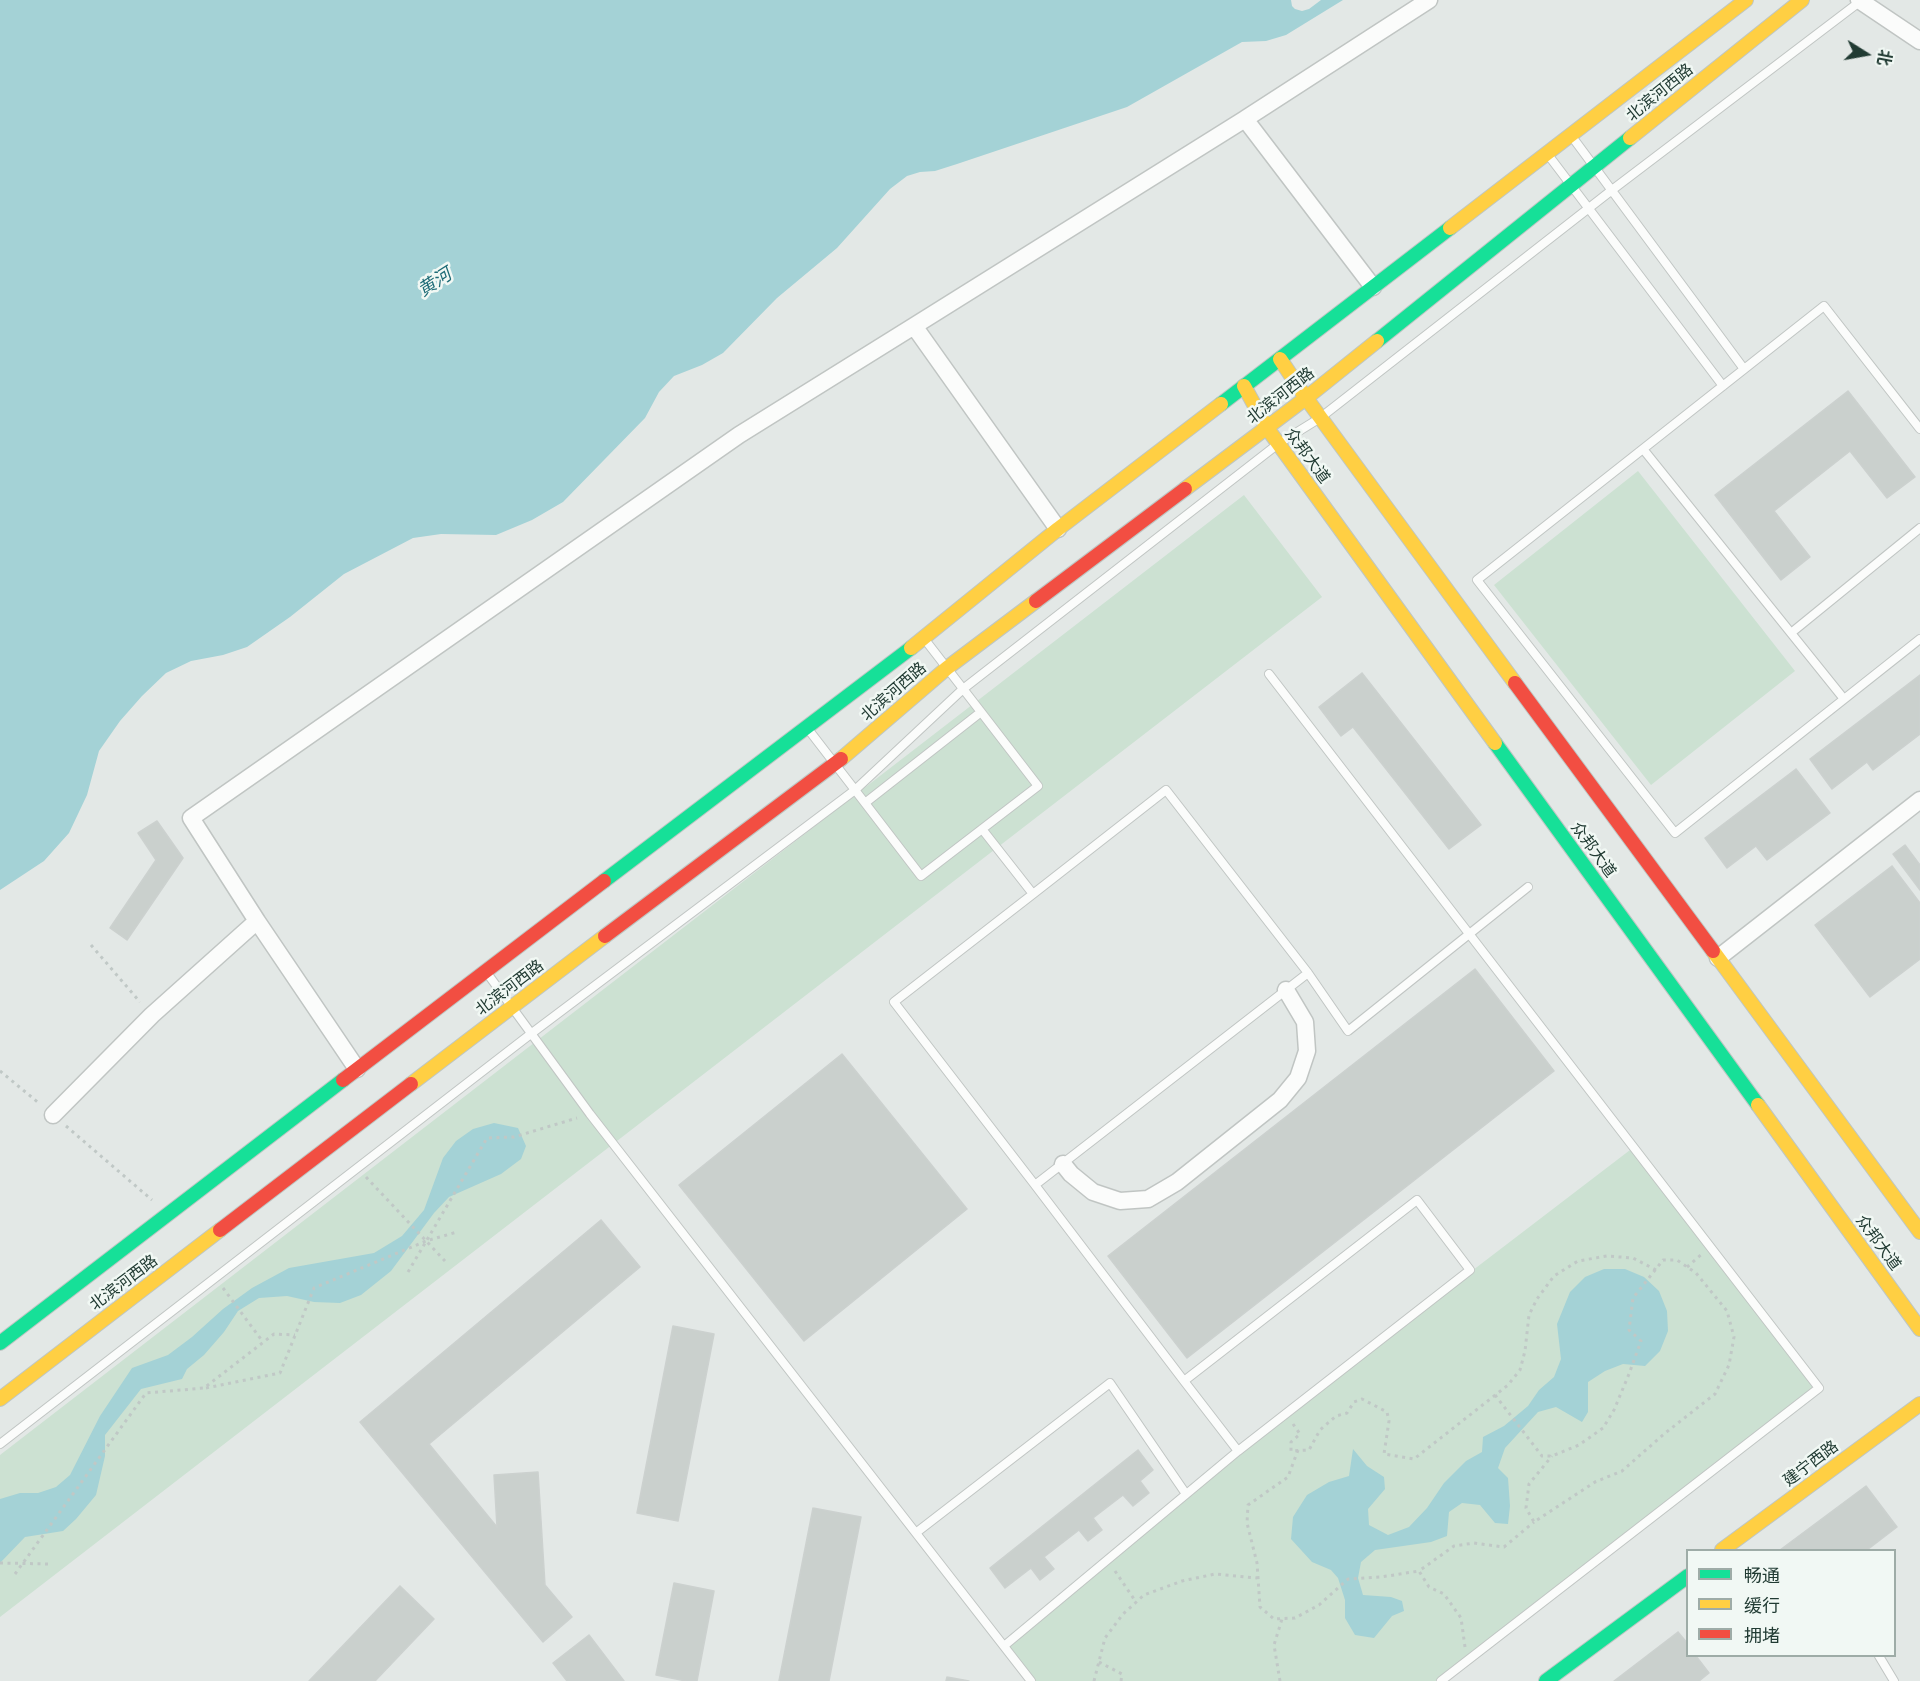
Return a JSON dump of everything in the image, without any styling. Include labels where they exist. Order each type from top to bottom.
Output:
[{"type":"main road","name":"北滨河西路","points":[[0,1343],[485,970],[807,728],[924,638],[1058,529],[1746,0]]},
{"type":"main road","name":"北滨河西路","points":[[0,1399],[512,1006],[835,764],[947,668],[1306,398],[1802,0]]},
{"type":"main road","name":"众邦大道","points":[[1280,358],[1306,398],[1920,1232]]},
{"type":"main road","name":"众邦大道","points":[[1244,386],[1278,444],[1920,1329]]},
{"type":"main road","name":"建宁西路","points":[[1725,1549],[1920,1404]]},
{"type":"main road","points":[[1546,1681],[1686,1577]]},
{"type":"street","points":[[357,1068],[257,921],[191,818],[739,435],[1245,120],[1429,0]]},
{"type":"street","points":[[1861,0],[1920,41]]},
{"type":"street","points":[[1245,120],[1373,287]]},
{"type":"street","points":[[914,326],[1058,529]]},
{"type":"street","points":[[1718,958],[1920,800]]},
{"type":"street","points":[[53,1115],[152,1014],[257,921]]},
{"type":"street","points":[[1063,1164],[1071,1174],[1093,1192],[1120,1201],[1148,1199],[1177,1182],[1280,1100],[1298,1078],[1307,1051],[1305,1022],[1286,990]]},
{"type":"lane","points":[[0,1444],[532,1033],[855,790],[963,689],[1278,444],[1320,417],[1861,0]]},
{"type":"lane","points":[[1571,135],[1744,369]]},
{"type":"lane","points":[[1547,153],[1723,386]]},
{"type":"lane","points":[[1920,429],[1824,306],[1477,580],[1675,833],[1920,639]]},
{"type":"lane","points":[[1643,449],[1844,699]]},
{"type":"lane","points":[[1791,633],[1920,528]]},
{"type":"lane","points":[[807,728],[921,876],[1038,786],[924,638]]},
{"type":"lane","points":[[1269,674],[1819,1388],[1441,1681]]},
{"type":"lane","points":[[865,803],[981,712]]},
{"type":"lane","points":[[1238,1451],[894,1002],[1166,790],[1308,973],[1348,1031],[1528,887]]},
{"type":"lane","points":[[982,829],[1033,894]]},
{"type":"lane","points":[[485,970],[590,1114],[1031,1681]]},
{"type":"lane","points":[[1035,1185],[1308,973]]},
{"type":"lane","points":[[1004,1646],[1238,1451],[1470,1270],[1417,1200],[1184,1381]]},
{"type":"lane","points":[[916,1532],[1110,1383],[1186,1494]]},
{"type":"lane","points":[[1880,1657],[1894,1681]]},
{"type":"path","points":[[91,945],[152,1014]]},
{"type":"path","points":[[0,1071],[168,1214]]},
{"type":"path","points":[[408,1272],[487,1138],[514,1137],[590,1114]]},
{"type":"path","points":[[357,1168],[445,1261]]},
{"type":"path","points":[[15,1574],[146,1394],[204,1388],[280,1373],[314,1288],[426,1241],[457,1232]]},
{"type":"path","points":[[1687,1267],[1710,1247]]},
{"type":"path","points":[[1286,1413],[1300,1434],[1291,1442],[1291,1451],[1309,1450],[1320,1430],[1336,1416],[1347,1413],[1354,1402],[1362,1399],[1387,1412],[1389,1422],[1384,1454],[1414,1459],[1508,1385],[1520,1371],[1529,1316],[1537,1299],[1554,1276],[1578,1261],[1607,1256],[1633,1258],[1656,1270]]},
{"type":"path","points":[[1298,1450],[1288,1477],[1248,1505],[1247,1523],[1257,1563],[1260,1607],[1274,1619],[1295,1618],[1319,1605],[1348,1579],[1367,1579],[1419,1571],[1454,1546],[1474,1543],[1504,1547],[1534,1522],[1595,1482],[1622,1472],[1664,1434],[1715,1394],[1729,1365],[1734,1337],[1727,1311],[1696,1273],[1677,1260],[1663,1260],[1633,1298],[1629,1330],[1641,1341],[1614,1410],[1603,1428],[1579,1445],[1552,1456],[1542,1456],[1495,1395]]},
{"type":"path","points":[[215,1278],[263,1342]]},
{"type":"path","points":[[204,1388],[274,1334],[295,1335]]},
{"type":"path","points":[[1534,1522],[1526,1508],[1530,1484],[1552,1456]]},
{"type":"path","points":[[1107,1560],[1136,1602]]},
{"type":"path","points":[[0,1563],[50,1564]]},
{"type":"path","points":[[1419,1571],[1429,1587],[1444,1594],[1461,1618],[1467,1661]]},
{"type":"path","points":[[1094,1681],[1105,1638],[1122,1614],[1144,1595],[1182,1581],[1215,1574],[1257,1578]]},
{"type":"path","points":[[1280,1681],[1274,1645],[1282,1619]]},
{"type":"path","points":[[1099,1662],[1122,1674],[1121,1681]]},
{"type":"green space","points":[[1638,471],[1795,671],[1651,785],[1494,585]]},
{"type":"green space","points":[[1244,495],[1322,597],[0,1617],[0,1455]]},
{"type":"green space","points":[[1634,1147],[1819,1388],[1441,1681],[1031,1681],[1004,1646],[1286,1413]]},
{"type":"water","name":"黄河","points":[[0,0],[1291,0],[1295,9],[1302,11],[1321,0],[1343,0],[1286,35],[1266,41],[1242,42],[1127,107],[935,171],[907,176],[890,189],[837,248],[777,298],[723,353],[702,365],[674,376],[659,392],[645,418],[563,502],[532,520],[496,535],[441,534],[413,538],[344,574],[290,617],[247,647],[223,655],[191,661],[166,673],[120,721],[99,751],[87,795],[69,833],[44,861],[0,890]]},
{"type":"water","points":[[494,1123],[518,1128],[526,1146],[521,1159],[501,1174],[449,1197],[434,1213],[391,1271],[361,1295],[340,1303],[314,1302],[287,1296],[259,1298],[238,1311],[224,1332],[204,1355],[187,1369],[182,1379],[141,1389],[105,1435],[105,1456],[96,1495],[76,1519],[63,1531],[25,1537],[0,1563],[0,1499],[20,1493],[38,1493],[56,1487],[70,1475],[100,1416],[132,1368],[168,1355],[252,1288],[289,1268],[374,1253],[402,1236],[424,1210],[443,1158],[456,1141],[473,1129]]},
{"type":"water","points":[[1604,1269],[1625,1269],[1644,1277],[1659,1291],[1667,1311],[1668,1331],[1660,1351],[1645,1366],[1623,1364],[1605,1371],[1588,1382],[1588,1412],[1582,1422],[1556,1407],[1538,1412],[1505,1448],[1498,1468],[1508,1478],[1510,1506],[1508,1524],[1495,1523],[1480,1505],[1462,1503],[1449,1512],[1447,1536],[1431,1542],[1375,1550],[1361,1562],[1358,1578],[1363,1595],[1391,1597],[1402,1601],[1404,1611],[1392,1616],[1374,1638],[1355,1635],[1345,1618],[1345,1600],[1338,1578],[1331,1570],[1312,1562],[1291,1539],[1293,1517],[1307,1495],[1329,1482],[1349,1476],[1353,1449],[1367,1466],[1384,1477],[1385,1489],[1368,1509],[1369,1525],[1388,1535],[1409,1527],[1427,1508],[1444,1483],[1466,1461],[1482,1452],[1483,1437],[1504,1426],[1528,1406],[1539,1390],[1554,1377],[1561,1359],[1557,1324],[1570,1292],[1585,1277]]},
{"type":"building","points":[[1848,391],[1915,477],[1887,498],[1850,451],[1774,511],[1810,557],[1781,580],[1715,495]]},
{"type":"building","points":[[1362,673],[1481,825],[1449,849],[1353,727],[1341,736],[1319,707]]},
{"type":"building","points":[[1920,675],[1920,734],[1873,770],[1867,762],[1832,789],[1810,759]]},
{"type":"building","points":[[1796,769],[1830,813],[1767,860],[1756,846],[1727,868],[1705,838]]},
{"type":"building","points":[[157,821],[183,858],[127,940],[110,928],[156,860],[138,833]]},
{"type":"building","points":[[1905,845],[1920,865],[1920,890],[1893,854]]},
{"type":"building","points":[[1892,866],[1920,903],[1920,959],[1870,997],[1815,925]]},
{"type":"building","points":[[1475,969],[1554,1071],[1187,1358],[1108,1256]]},
{"type":"building","points":[[842,1054],[967,1209],[804,1341],[679,1185]]},
{"type":"building","points":[[601,1220],[640,1267],[429,1444],[497,1527],[494,1475],[538,1472],[545,1585],[572,1617],[543,1642],[360,1422]]},
{"type":"building","points":[[673,1326],[714,1334],[678,1521],[637,1513]]},
{"type":"building","points":[[1138,1450],[1153,1470],[1140,1481],[1149,1493],[1133,1506],[1123,1495],[1093,1518],[1102,1530],[1088,1541],[1079,1530],[1044,1557],[1054,1569],[1040,1580],[1031,1568],[1005,1588],[990,1568]]},
{"type":"building","points":[[1866,1486],[1897,1527],[1868,1549],[1781,1549]]},
{"type":"building","points":[[813,1508],[861,1517],[829,1681],[779,1681]]},
{"type":"building","points":[[674,1583],[714,1591],[697,1681],[656,1675]]},
{"type":"building","points":[[400,1586],[434,1619],[375,1681],[309,1681]]},
{"type":"building","points":[[1678,1632],[1686,1642],[1686,1657],[1697,1657],[1709,1673],[1699,1681],[1614,1681]]},
{"type":"building","points":[[589,1635],[624,1681],[567,1681],[553,1663]]},
{"type":"building","points":[[947,1677],[969,1681],[946,1681]]},
{"type":"traffic: fast","points":[[1377,341],[1630,138]]},
{"type":"traffic: fast","points":[[1221,404],[1450,228]]},
{"type":"traffic: fast","points":[[604,881],[911,648]]},
{"type":"traffic: fast","points":[[1495,743],[1758,1105]]},
{"type":"traffic: fast","points":[[0,1343],[343,1080]]},
{"type":"traffic: fast","points":[[1546,1681],[1686,1577]]},
{"type":"traffic: slow","points":[[1450,228],[1746,0]]},
{"type":"traffic: slow","points":[[1630,138],[1802,0]]},
{"type":"traffic: slow","points":[[1185,489],[1377,341]]},
{"type":"traffic: slow","points":[[1280,359],[1306,398],[1515,683]]},
{"type":"traffic: slow","points":[[1244,386],[1267,428],[1495,743]]},
{"type":"traffic: slow","points":[[911,648],[1058,529],[1221,404]]},
{"type":"traffic: slow","points":[[841,759],[947,668],[1036,601]]},
{"type":"traffic: slow","points":[[411,1084],[605,936]]},
{"type":"traffic: slow","points":[[1713,951],[1920,1232]]},
{"type":"traffic: slow","points":[[1758,1105],[1920,1329]]},
{"type":"traffic: slow","points":[[0,1399],[220,1230]]},
{"type":"traffic: slow","points":[[1723,1549],[1920,1404]]},
{"type":"traffic: jam","points":[[1036,601],[1185,489]]},
{"type":"traffic: jam","points":[[1515,683],[1713,951]]},
{"type":"traffic: jam","points":[[605,936],[841,759]]},
{"type":"traffic: jam","points":[[343,1080],[604,881]]},
{"type":"traffic: jam","points":[[220,1230],[411,1084]]}]
